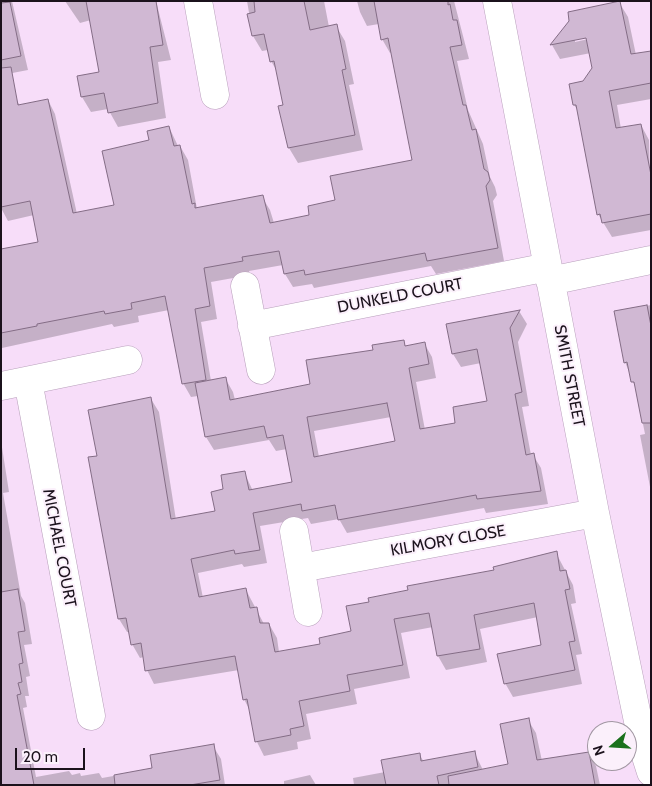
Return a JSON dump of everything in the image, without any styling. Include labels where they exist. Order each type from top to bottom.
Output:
[{"type":"street","points":[[198,1],[215,95]]},
{"type":"street","name":"SMITH STREET","points":[[497,1],[595,514],[647,761],[644,785]]},
{"type":"street","name":"DUNKELD COURT","points":[[252,326],[549,274],[651,260]]},
{"type":"street","points":[[245,286],[261,370]]},
{"type":"street","points":[[1,386],[128,360]]},
{"type":"street","name":"MICHAEL COURT","points":[[28,381],[91,716]]},
{"type":"street","name":"KILMORY CLOSE","points":[[301,568],[595,514]]},
{"type":"street","points":[[294,531],[308,612]]},
{"type":"building","points":[[86,1],[156,1],[163,45],[150,47],[158,103],[108,113],[104,93],[81,97],[77,76],[99,72]]},
{"type":"building","points":[[254,1],[304,1],[310,30],[337,24],[346,69],[342,70],[355,135],[288,148],[278,106],[283,105],[274,61],[270,62],[264,34],[252,36],[247,14],[255,12]]},
{"type":"building","points":[[374,1],[448,1],[448,5],[450,4],[453,20],[457,20],[462,45],[450,47],[463,105],[466,105],[472,130],[476,129],[484,169],[488,172],[490,180],[486,186],[498,248],[427,261],[425,253],[305,275],[304,270],[284,274],[279,251],[242,257],[243,261],[204,268],[210,306],[195,309],[206,380],[182,384],[165,296],[131,303],[132,309],[105,314],[104,311],[1,333],[1,249],[38,242],[30,201],[1,207],[1,68],[11,67],[18,105],[48,99],[73,213],[114,205],[102,151],[149,140],[147,131],[169,126],[174,146],[180,145],[192,204],[195,203],[195,208],[263,195],[270,223],[309,215],[308,206],[335,200],[330,176],[412,160],[388,38],[381,40]]},
{"type":"building","points":[[620,1],[631,54],[651,51],[651,83],[609,91],[616,128],[641,124],[651,175],[651,214],[602,223],[600,214],[597,215],[576,105],[573,105],[569,84],[583,81],[592,68],[586,38],[550,45],[569,21],[568,12]]},
{"type":"building","points":[[10,2],[21,56],[1,60],[1,3]]},
{"type":"building","points":[[647,305],[651,326],[651,423],[642,423],[634,382],[631,382],[627,362],[624,363],[614,311]]},
{"type":"building","points":[[520,310],[510,328],[522,392],[515,394],[526,455],[534,453],[541,491],[477,499],[476,495],[338,520],[335,505],[302,511],[301,504],[253,513],[260,550],[235,554],[234,550],[191,559],[199,597],[246,588],[250,608],[257,607],[260,623],[269,623],[275,652],[320,644],[319,638],[351,631],[346,606],[369,602],[368,598],[408,590],[407,586],[494,570],[493,567],[557,551],[560,571],[566,570],[570,589],[565,590],[575,641],[569,642],[575,670],[504,684],[497,654],[541,645],[534,603],[474,615],[480,649],[437,656],[429,613],[394,619],[403,665],[347,675],[350,691],[299,701],[304,726],[290,729],[291,735],[255,742],[247,699],[243,700],[235,656],[145,671],[141,643],[131,645],[126,618],[118,619],[88,457],[97,456],[88,410],[151,397],[171,519],[215,511],[211,492],[223,489],[221,475],[245,471],[249,490],[292,482],[283,435],[267,438],[264,426],[205,437],[195,383],[226,377],[230,400],[310,384],[306,360],[373,350],[372,345],[404,340],[405,346],[425,342],[429,364],[409,368],[420,429],[455,423],[453,407],[487,401],[477,349],[452,354],[446,324]],"holes":[[[387,403],[395,441],[314,457],[307,417]]]},
{"type":"building","points":[[18,589],[25,631],[18,632],[23,663],[19,664],[22,682],[18,683],[21,694],[17,695],[34,785],[1,785],[1,592]]},
{"type":"building","points":[[529,718],[537,760],[587,752],[587,771],[592,771],[595,785],[449,785],[448,776],[508,764],[500,724]]},
{"type":"building","points":[[214,744],[220,780],[190,785],[115,785],[114,775],[152,768],[150,755]]},
{"type":"building","points":[[475,751],[478,767],[437,776],[439,785],[386,785],[381,760],[420,753],[421,761]]}]
